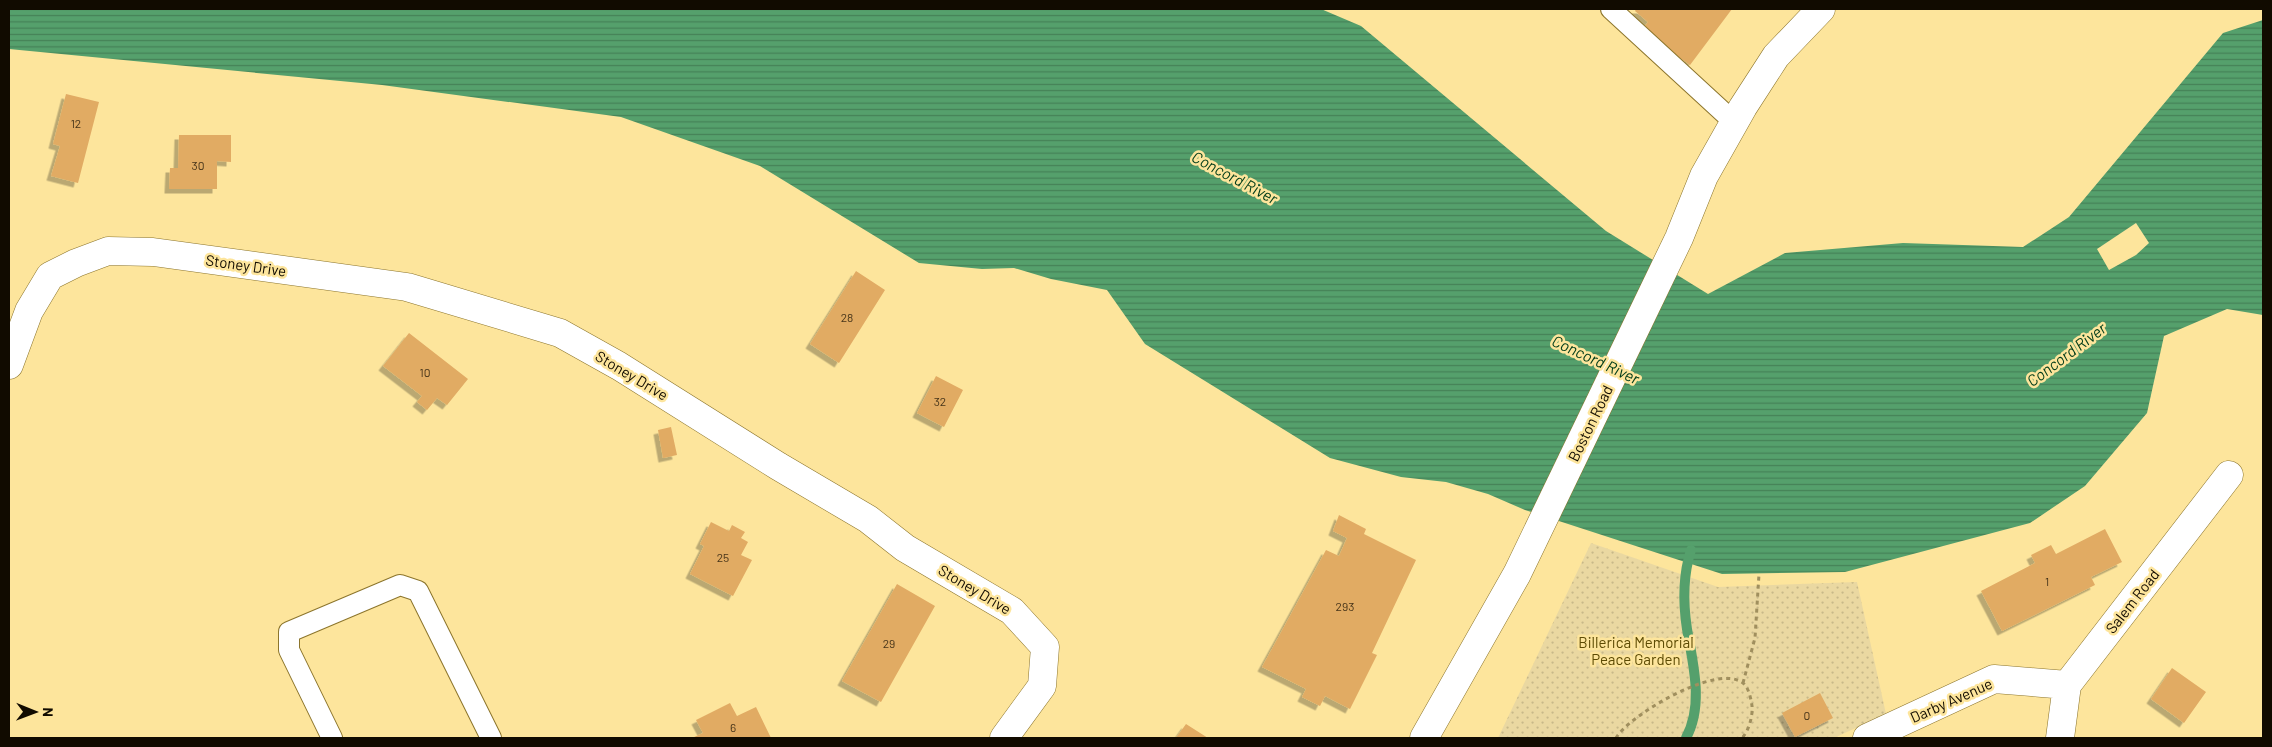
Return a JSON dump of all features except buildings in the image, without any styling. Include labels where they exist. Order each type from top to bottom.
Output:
[{"type":"street","name":"Boston Road","points":[[1424,738],[1517,574],[1679,238],[1704,176],[1734,123],[1776,56],[1821,9]]},
{"type":"street","name":"Stoney Drive","points":[[9,365],[29,311],[50,276],[76,263],[108,251],[153,252],[407,287],[560,333],[619,366],[868,520],[905,548],[1012,611],[1045,647],[1042,686],[1012,730]]},
{"type":"street","name":"Salem Road","points":[[2067,685],[2229,475]]},
{"type":"street","name":"Darby Avenue","points":[[1867,738],[1994,679],[2067,685]]},
{"type":"street","points":[[2060,738],[2067,685]]},
{"type":"lane","points":[[1612,9],[1734,123]]},
{"type":"lane","points":[[332,738],[289,650],[289,632],[400,586],[418,591],[491,738]]},
{"type":"path","points":[[1743,684],[1755,638],[1759,574]]},
{"type":"path","points":[[1616,738],[1629,723],[1683,691],[1707,680],[1734,680],[1743,684],[1748,692],[1752,707],[1748,726],[1742,738]]},
{"type":"green space","name":"Billerica Memorial Peace Garden","points":[[1591,543],[1718,587],[1857,582],[1886,714],[1834,738],[1498,738]]},
{"type":"water","name":"Concord River","points":[[9,9],[1321,9],[1361,26],[1606,231],[1708,294],[1785,253],[1903,243],[2023,247],[2069,217],[2223,33],[2263,20],[2263,315],[2227,309],[2164,336],[2147,413],[2085,486],[2030,523],[1845,572],[1722,574],[1525,510],[1488,494],[1446,482],[1401,477],[1330,458],[1145,344],[1107,290],[1051,279],[1014,268],[982,269],[919,263],[760,166],[621,117],[382,85],[9,49]],"holes":[[[2136,223],[2149,243],[2136,255],[2109,270],[2097,249]]]},
{"type":"waterway","points":[[1686,738],[1695,712],[1696,698],[1696,684],[1684,599],[1686,569],[1691,550]]}]
